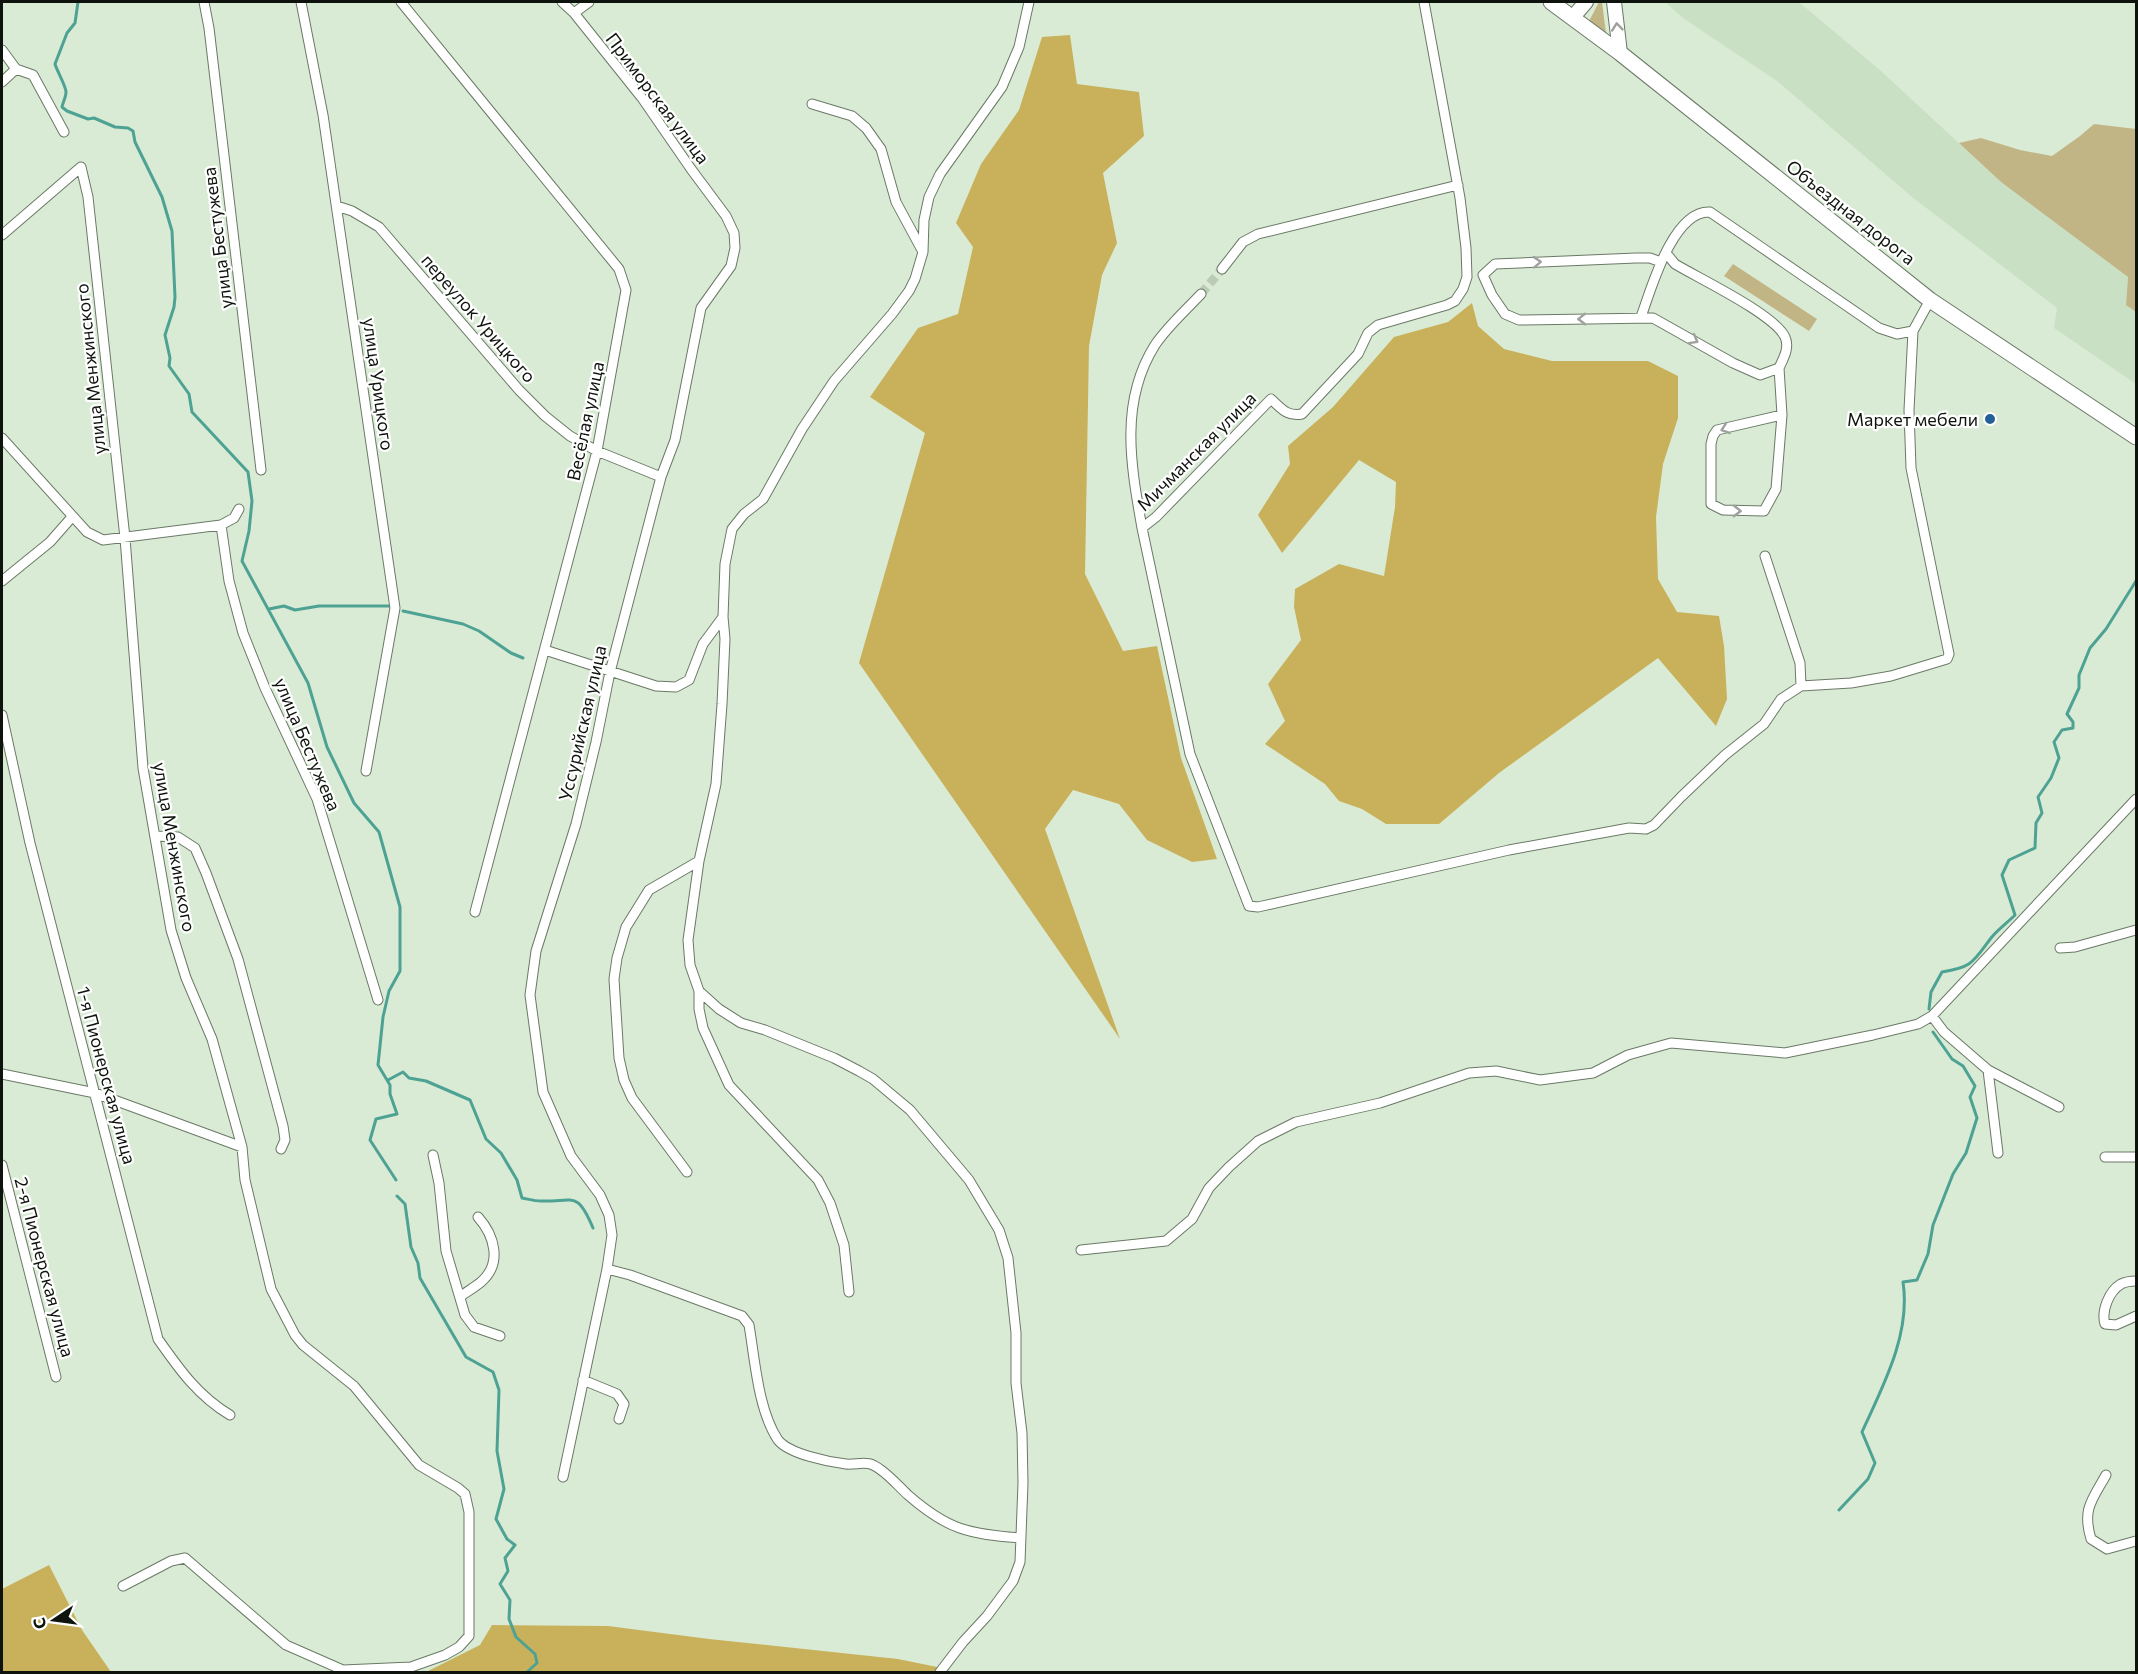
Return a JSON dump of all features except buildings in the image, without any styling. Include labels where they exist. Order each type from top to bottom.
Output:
[{"type":"main road","name":"Объездная дорога","points":[[1551,2],[1620,53],[1930,300],[2136,437]]},
{"type":"main road","points":[[1573,17],[1587,2]]},
{"type":"main road","points":[[1614,2],[1620,53]]},
{"type":"street","name":"улица Бестужева","points":[[204,2],[209,28],[261,470]]},
{"type":"street","name":"улица Урицкого","points":[[301,2],[323,115],[337,206],[394,608],[366,771]]},
{"type":"street","name":"Весёлая улица","points":[[401,2],[619,269],[626,290],[597,451],[475,912]]},
{"type":"street","name":"Приморская улица","points":[[562,2],[574,13],[642,98],[726,216]]},
{"type":"street","points":[[574,13],[589,2]]},
{"type":"street","points":[[849,1292],[844,1245],[830,1203],[818,1180],[729,1085],[703,1028],[699,1009],[699,991],[690,965],[688,940],[699,861],[716,784],[723,693],[725,639],[723,617],[728,541],[732,529],[744,514],[764,499],[802,429],[834,381],[905,297],[915,279],[923,252],[924,220],[929,197],[940,174],[1002,87],[1019,48],[1029,2]]},
{"type":"street","name":"Мичманская улица","points":[[1424,2],[1458,185],[1466,248],[1467,277],[1462,289],[1455,301],[1447,305],[1378,325],[1368,333],[1358,354],[1302,414],[1286,413],[1271,399],[1156,517],[1142,528],[1190,754],[1249,906],[1257,907],[1509,850],[1629,828],[1646,829],[1659,821],[1725,755],[1764,724],[1781,699],[1801,686]]},
{"type":"street","points":[[2,50],[16,69],[33,75],[64,132]]},
{"type":"street","points":[[2,82],[16,69]]},
{"type":"street","points":[[812,104],[852,116],[866,128],[881,149],[896,202],[923,252]]},
{"type":"street","name":"улица Менжинского","points":[[2,235],[81,167],[88,197],[125,538],[143,768],[171,930],[186,978],[212,1039],[242,1147],[245,1180],[271,1289],[303,1344],[354,1386],[419,1465],[458,1488],[465,1494],[468,1501],[469,1636],[459,1647],[445,1655],[411,1666],[343,1670],[286,1645],[185,1558],[171,1562],[123,1586]]},
{"type":"street","points":[[1222,268],[1244,242],[1258,234],[1458,185]]},
{"type":"street","name":"переулок Урицкого","points":[[337,206],[352,211],[379,228],[519,390],[545,416],[570,436],[597,451],[662,477]]},
{"type":"street","points":[[1641,317],[1664,258],[1684,223],[1691,217],[1710,212],[1879,328],[1897,333],[1913,331]]},
{"type":"street","name":"Уссурийская улица","points":[[608,1269],[612,1234],[609,1215],[600,1195],[572,1156],[543,1092],[530,995],[536,951],[576,824],[610,672],[662,477],[675,440],[702,308],[731,266],[735,241],[726,216]]},
{"type":"street","points":[[1779,368],[1760,375],[1733,363],[1653,318],[1519,320],[1505,314],[1492,296],[1483,276],[1495,264],[1664,258],[1773,322],[1785,337],[1787,347],[1779,368],[1782,415],[1776,489],[1764,511],[1723,510],[1711,504],[1713,436],[1717,430],[1782,415]]},
{"type":"street","points":[[1142,528],[1132,469],[1130,427],[1137,384],[1156,344],[1201,294]]},
{"type":"street","points":[[1765,556],[1800,663],[1801,686],[1851,683],[1891,676],[1947,659],[1949,654],[1911,468],[1909,410],[1913,331],[1930,300]]},
{"type":"street","points":[[2,438],[72,517],[87,532],[103,540],[221,525],[234,518],[239,509]]},
{"type":"street","points":[[2,581],[50,542],[72,517]]},
{"type":"street","name":"улица Бестужева","points":[[221,525],[230,581],[243,633],[265,688],[316,799],[378,1000]]},
{"type":"street","points":[[545,650],[610,672],[669,688],[682,685],[689,680],[707,635],[723,617]]},
{"type":"street","name":"1-я Пионерская улица","points":[[2,715],[30,843],[158,1339],[184,1376],[212,1404],[230,1415]]},
{"type":"street","points":[[1081,1250],[1166,1241],[1192,1219],[1209,1188],[1258,1141],[1296,1122],[1380,1102],[1468,1072],[1496,1071],[1540,1080],[1550,1079],[1593,1073],[1628,1055],[1671,1043],[1785,1053],[1917,1024],[1932,1016],[2136,799]]},
{"type":"street","points":[[155,836],[178,837],[195,848],[206,873],[238,959],[283,1126],[285,1140],[281,1149]]},
{"type":"street","points":[[687,1172],[632,1098],[624,1080],[619,1058],[614,979],[626,927],[649,890],[699,861]]},
{"type":"street","points":[[2060,948],[2075,947],[2136,930]]},
{"type":"street","points":[[699,991],[719,1009],[741,1023],[765,1030],[834,1059],[873,1079],[910,1110],[969,1180],[999,1230],[1008,1258],[1016,1333],[1016,1383],[1023,1443],[1020,1562],[1013,1581],[940,1672]]},
{"type":"street","points":[[1932,1016],[1944,1032],[1988,1070],[2059,1107]]},
{"type":"street","points":[[1988,1070],[1998,1153]]},
{"type":"street","points":[[2,1074],[94,1093],[242,1147]]},
{"type":"street","points":[[434,1155],[446,1251],[465,1315],[474,1327],[500,1336]]},
{"type":"street","points":[[2105,1157],[2136,1156]]},
{"type":"street","name":"2-я Пионерская улица","points":[[2,1165],[56,1377]]},
{"type":"street","points":[[461,1296],[483,1281],[494,1263],[494,1245],[488,1229],[478,1217]]},
{"type":"street","points":[[562,1477],[608,1269],[742,1316],[746,1320],[749,1325],[768,1423],[780,1442],[801,1454],[847,1464],[874,1465],[928,1513],[946,1524],[986,1535],[1020,1538]]},
{"type":"street","points":[[2136,1281],[2122,1283],[2110,1295],[2103,1315],[2105,1324],[2116,1325],[2136,1316]]},
{"type":"street","points":[[583,1380],[617,1394],[624,1404],[620,1419]]},
{"type":"street","points":[[2106,1474],[2087,1510],[2087,1528],[2091,1539],[2107,1549],[2136,1541]]},
{"type":"shaded area","points":[[1599,2],[1602,2],[1607,41],[1587,25]]},
{"type":"shaded area","points":[[1665,2],[1799,2],[1881,71],[2001,182],[2128,277],[2126,305],[2136,312],[2136,384],[2054,328],[2057,308],[1912,197],[1777,81],[1683,18]]},
{"type":"shaded area","points":[[1070,35],[1077,84],[1139,92],[1144,136],[1103,173],[1117,243],[1102,275],[1089,346],[1085,574],[1123,651],[1157,646],[1181,758],[1217,859],[1192,862],[1147,840],[1119,804],[1073,790],[1045,829],[1120,1039],[859,663],[925,433],[870,397],[918,328],[958,314],[973,247],[956,223],[981,164],[1019,110],[1042,37]]},
{"type":"shaded area","points":[[2094,124],[2136,129],[2136,312],[2126,305],[2128,277],[2001,182],[1959,143],[1981,138],[2020,150],[2052,156]]},
{"type":"shaded area","points":[[1733,264],[1817,319],[1809,331],[1724,276]]},
{"type":"shaded area","points":[[1472,303],[1478,326],[1504,349],[1552,361],[1648,361],[1678,376],[1678,418],[1663,464],[1656,517],[1658,579],[1677,612],[1719,616],[1724,646],[1727,699],[1716,726],[1658,658],[1499,773],[1439,824],[1386,824],[1362,809],[1339,801],[1325,784],[1265,744],[1285,721],[1268,684],[1301,640],[1294,607],[1295,589],[1339,564],[1384,576],[1395,507],[1396,482],[1359,460],[1282,553],[1258,515],[1290,464],[1288,446],[1333,407],[1394,337],[1448,322]]},
{"type":"shaded area","points":[[49,1565],[82,1630],[111,1672],[2,1672],[2,1589]]},
{"type":"shaded area","points":[[492,1625],[608,1626],[898,1659],[942,1668],[941,1672],[426,1672],[480,1645]]},
{"type":"waterway","points":[[78,2],[75,23],[67,33],[55,64],[66,89],[62,107],[88,119],[94,118],[115,127],[128,128],[133,131],[135,142],[162,197],[172,231],[175,297],[165,335],[170,358],[169,366],[189,394],[192,412],[248,472],[252,501],[249,531],[242,561],[308,683],[327,747],[354,803],[379,832],[400,907],[400,971],[389,991],[383,1017],[378,1065],[390,1085],[390,1094],[397,1114],[376,1119],[370,1140],[396,1180]]},
{"type":"waterway","points":[[1929,1009],[1931,992],[1942,972],[1960,968],[1971,962],[1993,935],[2015,915],[2002,875],[2009,860],[2035,848],[2036,823],[2042,813],[2038,797],[2051,778],[2059,758],[2054,742],[2062,730],[2073,728],[2073,722],[2067,714],[2079,688],[2079,675],[2090,648],[2106,629],[2136,581]]},
{"type":"waterway","points":[[269,609],[284,606],[295,610],[319,606],[389,606]]},
{"type":"waterway","points":[[403,611],[463,624],[523,658]]},
{"type":"waterway","points":[[1839,1510],[1868,1479],[1875,1463],[1862,1432],[1886,1378],[1899,1340],[1903,1321],[1903,1282],[1917,1280],[1928,1254],[1933,1225],[1953,1174],[1966,1153],[1977,1118],[1970,1097],[1975,1086],[1963,1066],[1952,1059],[1933,1032]]},
{"type":"waterway","points":[[388,1080],[403,1072],[409,1078],[426,1081],[470,1100],[486,1139],[501,1153],[517,1180],[522,1198],[538,1201],[568,1200],[578,1203],[588,1216],[593,1228]]},
{"type":"waterway","points":[[397,1196],[405,1204],[411,1247],[418,1263],[420,1278],[466,1357],[493,1372],[499,1390],[497,1451],[504,1489],[496,1519],[507,1539],[515,1545],[505,1558],[508,1571],[500,1584],[510,1600],[509,1619],[516,1637],[535,1654],[537,1663],[527,1672]]},
{"type":"tunnel","points":[[1201,294],[1222,269]]},
{"type":"place","name":"Маркет мебели","points":[[1990,419]]}]
